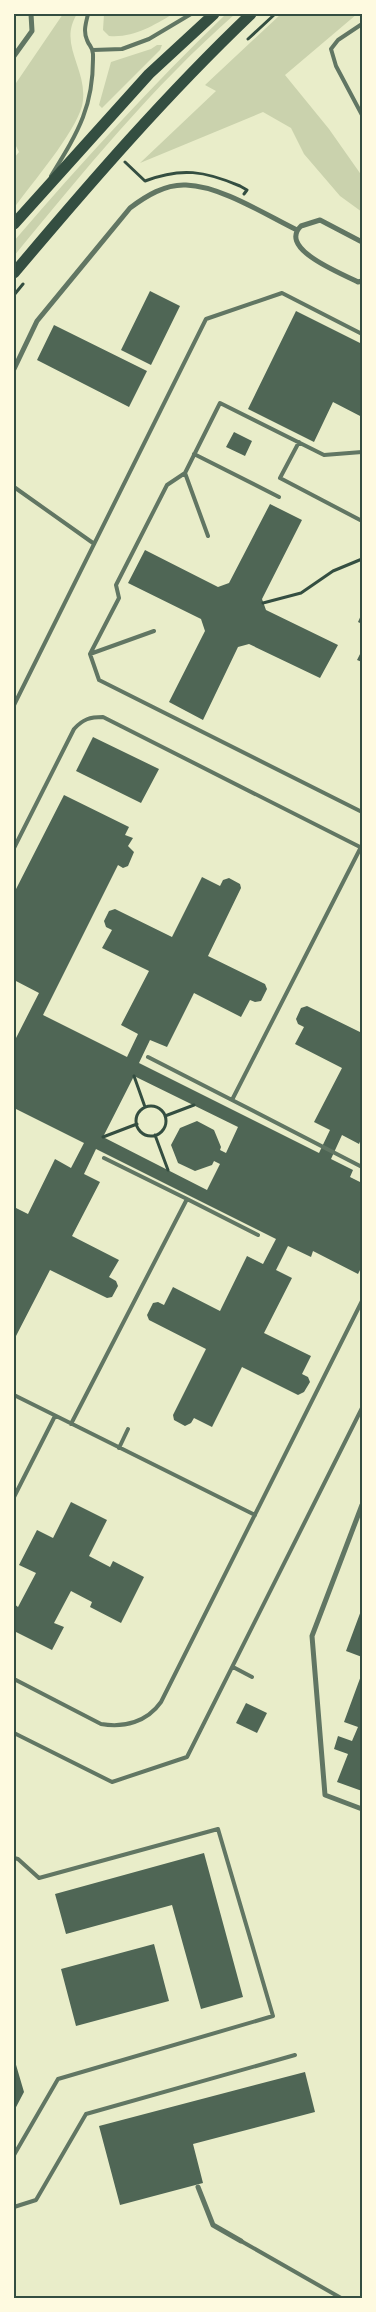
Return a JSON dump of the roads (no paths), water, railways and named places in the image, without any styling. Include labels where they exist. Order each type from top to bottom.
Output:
[{"type":"main road","points":[[14,224],[149,74],[214,14]]},
{"type":"main road","points":[[14,273],[94,178],[207,56],[251,14]]},
{"type":"street","points":[[14,56],[32,31],[31,14]]},
{"type":"street","points":[[14,369],[37,321],[130,208],[148,195],[166,188],[186,184],[205,188],[226,195],[297,230]]},
{"type":"street","points":[[297,230],[310,222],[320,220],[362,242]]},
{"type":"street","points":[[297,230],[296,244],[303,252],[358,282],[362,282]]},
{"type":"street","points":[[362,1505],[312,1636],[326,1795],[362,1809]]},
{"type":"street","points":[[198,2187],[213,2225],[241,2242]]},
{"type":"lane","points":[[41,192],[79,131],[92,90],[93,50],[87,41],[84,29],[88,14]]},
{"type":"lane","points":[[93,50],[122,49],[140,42],[191,14]]},
{"type":"lane","points":[[362,24],[338,40],[331,49],[336,66],[362,115]]},
{"type":"lane","points":[[14,705],[206,319],[282,293],[362,334]]},
{"type":"lane","points":[[362,452],[324,455],[220,403],[185,473],[167,486],[116,585],[119,598],[90,654],[99,680],[362,812]]},
{"type":"lane","points":[[299,442],[280,478],[362,521]]},
{"type":"lane","points":[[194,454],[279,497]]},
{"type":"lane","points":[[185,473],[208,536]]},
{"type":"lane","points":[[14,487],[93,543]]},
{"type":"lane","points":[[90,654],[154,631]]},
{"type":"lane","points":[[14,848],[74,729],[90,717],[103,717],[362,848],[232,1100]]},
{"type":"lane","points":[[148,1057],[362,1167]]},
{"type":"lane","points":[[104,1158],[258,1235]]},
{"type":"lane","points":[[71,1424],[187,1199]]},
{"type":"lane","points":[[14,1679],[101,1724],[115,1726],[128,1724],[153,1713],[362,1301]]},
{"type":"lane","points":[[14,1395],[255,1515]]},
{"type":"lane","points":[[14,1733],[112,1782],[187,1757],[362,1408]]},
{"type":"lane","points":[[14,1496],[55,1416]]},
{"type":"lane","points":[[120,1448],[128,1429]]},
{"type":"lane","points":[[233,1667],[252,1677]]},
{"type":"lane","points":[[14,2155],[58,2078],[272,2016],[218,1829],[39,1878],[15,1859]]},
{"type":"lane","points":[[362,1974],[362,1997]]},
{"type":"lane","points":[[14,2207],[36,2200],[86,2114],[295,2055]]},
{"type":"lane","points":[[241,2242],[340,2298]]}]
